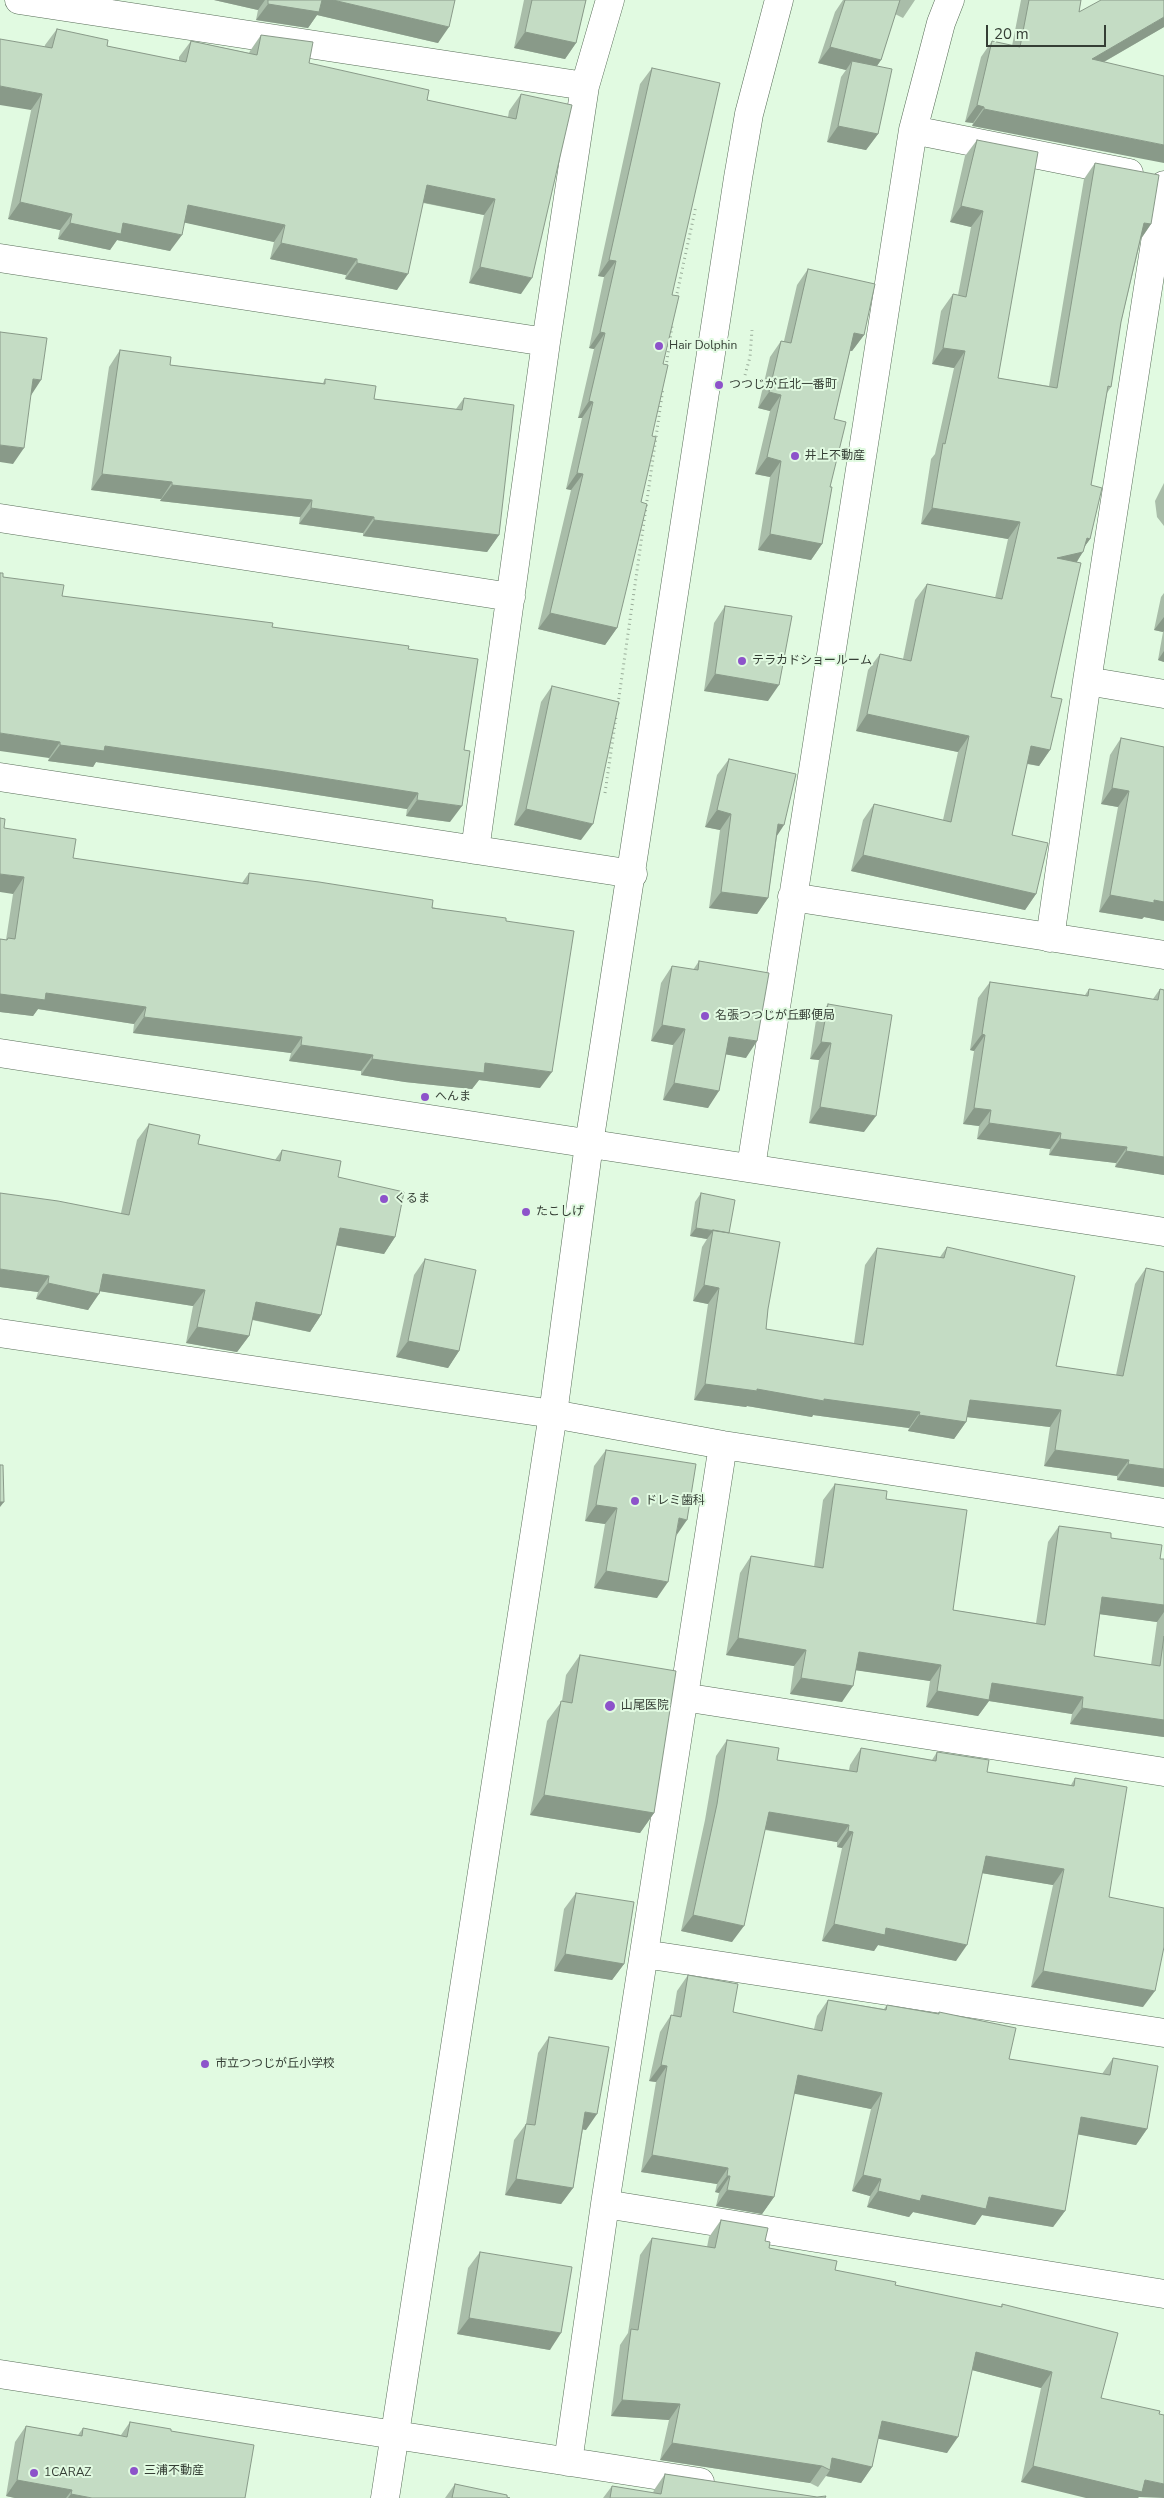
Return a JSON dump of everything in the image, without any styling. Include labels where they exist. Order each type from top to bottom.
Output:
[{"type":"street","points":[[19,0],[112,6],[585,86]]},
{"type":"street","points":[[475,850],[546,342],[585,86],[610,0]]},
{"type":"street","points":[[385,2498],[553,1414],[589,1144],[633,874],[748,123],[767,41],[779,0]]},
{"type":"street","points":[[751,1167],[913,130],[939,32],[950,0]]},
{"type":"street","points":[[913,130],[1164,179]]},
{"type":"street","points":[[1050,938],[1086,681],[1164,185]]},
{"type":"street","points":[[0,258],[546,342]]},
{"type":"street","points":[[0,518],[510,597]]},
{"type":"street","points":[[1086,681],[1164,694]]},
{"type":"street","points":[[0,777],[633,874]]},
{"type":"street","points":[[792,897],[1164,955]]},
{"type":"street","points":[[0,1053],[1164,1232]]},
{"type":"street","points":[[0,1333],[553,1414],[723,1445],[1164,1514]]},
{"type":"street","points":[[568,2462],[605,2204],[723,1445]]},
{"type":"street","points":[[684,1697],[1164,1772]]},
{"type":"street","points":[[644,1954],[1164,2033]]},
{"type":"street","points":[[605,2204],[1164,2294]]},
{"type":"street","points":[[0,2374],[722,2485]]},
{"type":"building","points":[[268,0],[322,0],[319,12],[268,4]]},
{"type":"building","points":[[333,0],[455,0],[449,27]]},
{"type":"building","points":[[532,0],[586,0],[576,43],[525,32]]},
{"type":"building","points":[[845,0],[900,0],[881,60],[830,47]]},
{"type":"building","points":[[1029,0],[1081,0],[1079,12],[1101,0],[1164,0],[1164,17],[1092,59],[1164,76],[1164,145],[984,109],[984,107],[977,105],[992,41],[1020,47]]},
{"type":"building","points":[[57,29],[108,40],[107,46],[186,62],[191,41],[257,55],[261,35],[313,42],[309,63],[429,90],[427,100],[516,119],[521,94],[572,105],[532,278],[480,267],[495,199],[427,185],[408,274],[357,263],[357,259],[281,243],[285,225],[188,205],[182,235],[123,223],[121,234],[70,223],[72,214],[20,202],[42,94],[0,86],[0,39],[52,48]]},
{"type":"building","points":[[852,61],[892,69],[878,134],[838,126]]},
{"type":"building","points":[[652,68],[720,83],[672,295],[679,296],[663,364],[668,365],[652,436],[656,437],[641,502],[647,504],[617,628],[550,613],[583,474],[577,473],[593,402],[589,401],[605,333],[600,332],[616,261],[609,260]]},
{"type":"building","points":[[977,140],[1038,152],[998,378],[1057,388],[1095,163],[1159,175],[1151,224],[1144,223],[1121,322],[1111,387],[1108,386],[1091,485],[1102,488],[1090,539],[1087,538],[1083,552],[1057,558],[1081,563],[1051,697],[1062,699],[1050,750],[1031,746],[1012,835],[1048,843],[1036,894],[863,855],[874,804],[951,822],[969,736],[867,714],[880,654],[911,661],[927,584],[1002,599],[1020,522],[932,508],[943,443],[945,444],[965,351],[943,348],[953,294],[966,297],[983,211],[961,206]]},
{"type":"building","points":[[808,269],[875,284],[864,335],[854,333],[834,419],[846,422],[830,487],[832,487],[822,544],[770,534],[781,461],[767,457],[781,395],[769,392],[781,341],[791,343]]},
{"type":"building","points":[[0,332],[47,338],[41,380],[33,379],[24,448],[0,445]]},
{"type":"building","points":[[120,350],[171,357],[170,365],[325,384],[325,379],[376,386],[374,399],[462,410],[464,398],[514,405],[499,535],[374,520],[374,517],[311,508],[312,500],[172,485],[172,482],[102,474]]},
{"type":"building","points":[[0,573],[3,573],[3,577],[64,585],[62,596],[273,623],[272,627],[409,646],[408,649],[478,659],[464,750],[470,751],[462,806],[417,800],[418,793],[105,746],[104,751],[60,745],[60,742],[0,733]]},
{"type":"building","name":"テラカドショールーム","points":[[725,606],[792,616],[779,685],[715,674]]},
{"type":"building","points":[[552,686],[619,702],[593,824],[526,809]]},
{"type":"building","points":[[1121,738],[1164,747],[1164,902],[1154,900],[1154,903],[1110,895],[1129,791],[1112,788]]},
{"type":"building","points":[[729,759],[796,774],[784,825],[778,824],[768,898],[721,892],[731,814],[717,810]]},
{"type":"building","points":[[0,818],[5,819],[4,828],[76,839],[73,858],[248,884],[249,873],[319,882],[433,900],[432,908],[506,918],[506,921],[574,931],[552,1072],[485,1063],[484,1073],[372,1059],[373,1055],[301,1045],[302,1037],[144,1017],[146,1007],[46,993],[45,1000],[0,994],[0,939],[15,939],[24,877],[0,874]]},
{"type":"building","points":[[699,961],[769,973],[757,1041],[729,1037],[719,1091],[674,1083],[685,1029],[662,1025],[672,966],[698,970]]},
{"type":"building","points":[[990,982],[1088,996],[1089,989],[1158,1000],[1160,989],[1164,990],[1164,1157],[1126,1151],[1127,1147],[1060,1139],[1061,1133],[989,1123],[991,1110],[974,1108],[985,1035],[982,1034]]},
{"type":"building","points":[[828,1004],[892,1015],[876,1116],[820,1107],[831,1043],[821,1042]]},
{"type":"building","points":[[149,1124],[200,1135],[198,1144],[280,1161],[282,1150],[341,1161],[338,1177],[404,1192],[395,1237],[340,1228],[321,1315],[256,1302],[249,1336],[197,1327],[205,1290],[103,1274],[99,1294],[48,1283],[49,1276],[0,1269],[0,1193],[58,1201],[129,1215]]},
{"type":"building","points":[[701,1193],[735,1200],[729,1233],[696,1228]]},
{"type":"building","points":[[713,1230],[780,1242],[766,1329],[863,1345],[877,1248],[944,1258],[947,1247],[1075,1276],[1056,1366],[1123,1376],[1146,1268],[1164,1272],[1164,1469],[1128,1464],[1129,1460],[1055,1450],[1061,1410],[970,1400],[966,1422],[919,1415],[920,1412],[824,1399],[824,1401],[757,1389],[757,1391],[705,1384],[719,1288],[704,1285]]},
{"type":"building","points":[[425,1259],[476,1270],[459,1351],[408,1341]]},
{"type":"building","points":[[606,1450],[696,1464],[687,1520],[679,1518],[668,1582],[606,1571],[617,1508],[596,1505]]},
{"type":"building","points":[[0,1465],[3,1465],[4,1502],[0,1502]]},
{"type":"building","points":[[835,1484],[887,1491],[886,1499],[967,1510],[953,1610],[1045,1625],[1059,1526],[1111,1533],[1111,1538],[1162,1545],[1160,1559],[1164,1559],[1164,1605],[1102,1597],[1094,1656],[1160,1666],[1164,1636],[1164,1720],[1082,1708],[1083,1697],[992,1683],[989,1700],[937,1691],[941,1665],[859,1652],[853,1686],[801,1678],[806,1650],[738,1638],[751,1556],[823,1568]]},
{"type":"building","points":[[580,1655],[676,1671],[654,1813],[544,1795],[561,1701],[572,1703]]},
{"type":"building","points":[[727,1740],[779,1748],[777,1760],[857,1772],[861,1748],[936,1761],[937,1752],[989,1760],[987,1772],[1074,1786],[1075,1778],[1127,1787],[1109,1897],[1164,1908],[1164,1947],[1155,1991],[1043,1971],[1064,1869],[986,1856],[967,1945],[886,1928],[885,1935],[834,1924],[853,1832],[848,1831],[849,1825],[769,1812],[744,1926],[693,1915],[717,1804]]},
{"type":"building","points":[[576,1893],[634,1902],[624,1964],[565,1954]]},
{"type":"building","points":[[688,1975],[738,1984],[733,2012],[822,2031],[828,2000],[886,2010],[887,2005],[939,2014],[939,2012],[1016,2028],[1009,2059],[1110,2075],[1113,2058],[1158,2066],[1147,2129],[1081,2117],[1065,2211],[989,2197],[986,2209],[922,2195],[920,2201],[878,2191],[881,2179],[863,2175],[882,2093],[798,2075],[774,2197],[727,2190],[730,2176],[727,2176],[728,2168],[652,2155],[667,2066],[661,2065],[671,2015],[681,2017]]},
{"type":"building","points":[[549,2037],[609,2047],[597,2114],[585,2112],[573,2188],[516,2179],[526,2124],[535,2125]]},
{"type":"building","points":[[721,2220],[768,2228],[765,2241],[770,2242],[769,2248],[837,2261],[835,2270],[896,2282],[895,2285],[1002,2307],[1002,2304],[1118,2333],[1101,2398],[1160,2411],[1159,2414],[1164,2415],[1164,2484],[1145,2480],[1142,2492],[1033,2466],[1052,2372],[976,2352],[958,2437],[882,2421],[872,2467],[832,2458],[830,2470],[822,2466],[672,2443],[680,2404],[622,2400],[631,2329],[638,2330],[652,2238],[715,2248]]},
{"type":"building","points":[[480,2252],[572,2267],[561,2333],[469,2318]]},
{"type":"building","points":[[130,2422],[254,2445],[245,2498],[92,2498],[71,2494],[72,2490],[17,2480],[26,2426],[82,2436],[83,2428],[127,2437]]},
{"type":"building","points":[[665,2474],[817,2497],[826,2496],[825,2498],[610,2498],[612,2486],[661,2494]]},
{"type":"building","points":[[455,2484],[507,2495],[510,2498],[452,2498]]},
{"type":"place","name":"Hair Dolphin","points":[[659,346]]},
{"type":"place","name":"つつじが丘北一番町","points":[[719,385]]},
{"type":"place","name":"井上不動産","points":[[795,456]]},
{"type":"place","name":"テラカドショールーム","points":[[742,661]]},
{"type":"place","name":"名張つつじが丘郵便局","points":[[705,1016]]},
{"type":"place","name":"へんま","points":[[425,1097]]},
{"type":"place","name":"くるま","points":[[384,1199]]},
{"type":"place","name":"たこしげ","points":[[526,1212]]},
{"type":"place","name":"ドレミ歯科","points":[[635,1501]]},
{"type":"place","name":"山尾医院","points":[[610,1706]]},
{"type":"place","name":"市立つつじが丘小学校","points":[[205,2064]]},
{"type":"place","name":"三浦不動産","points":[[134,2471]]},
{"type":"place","name":"1CARAZ","points":[[34,2473]]}]
